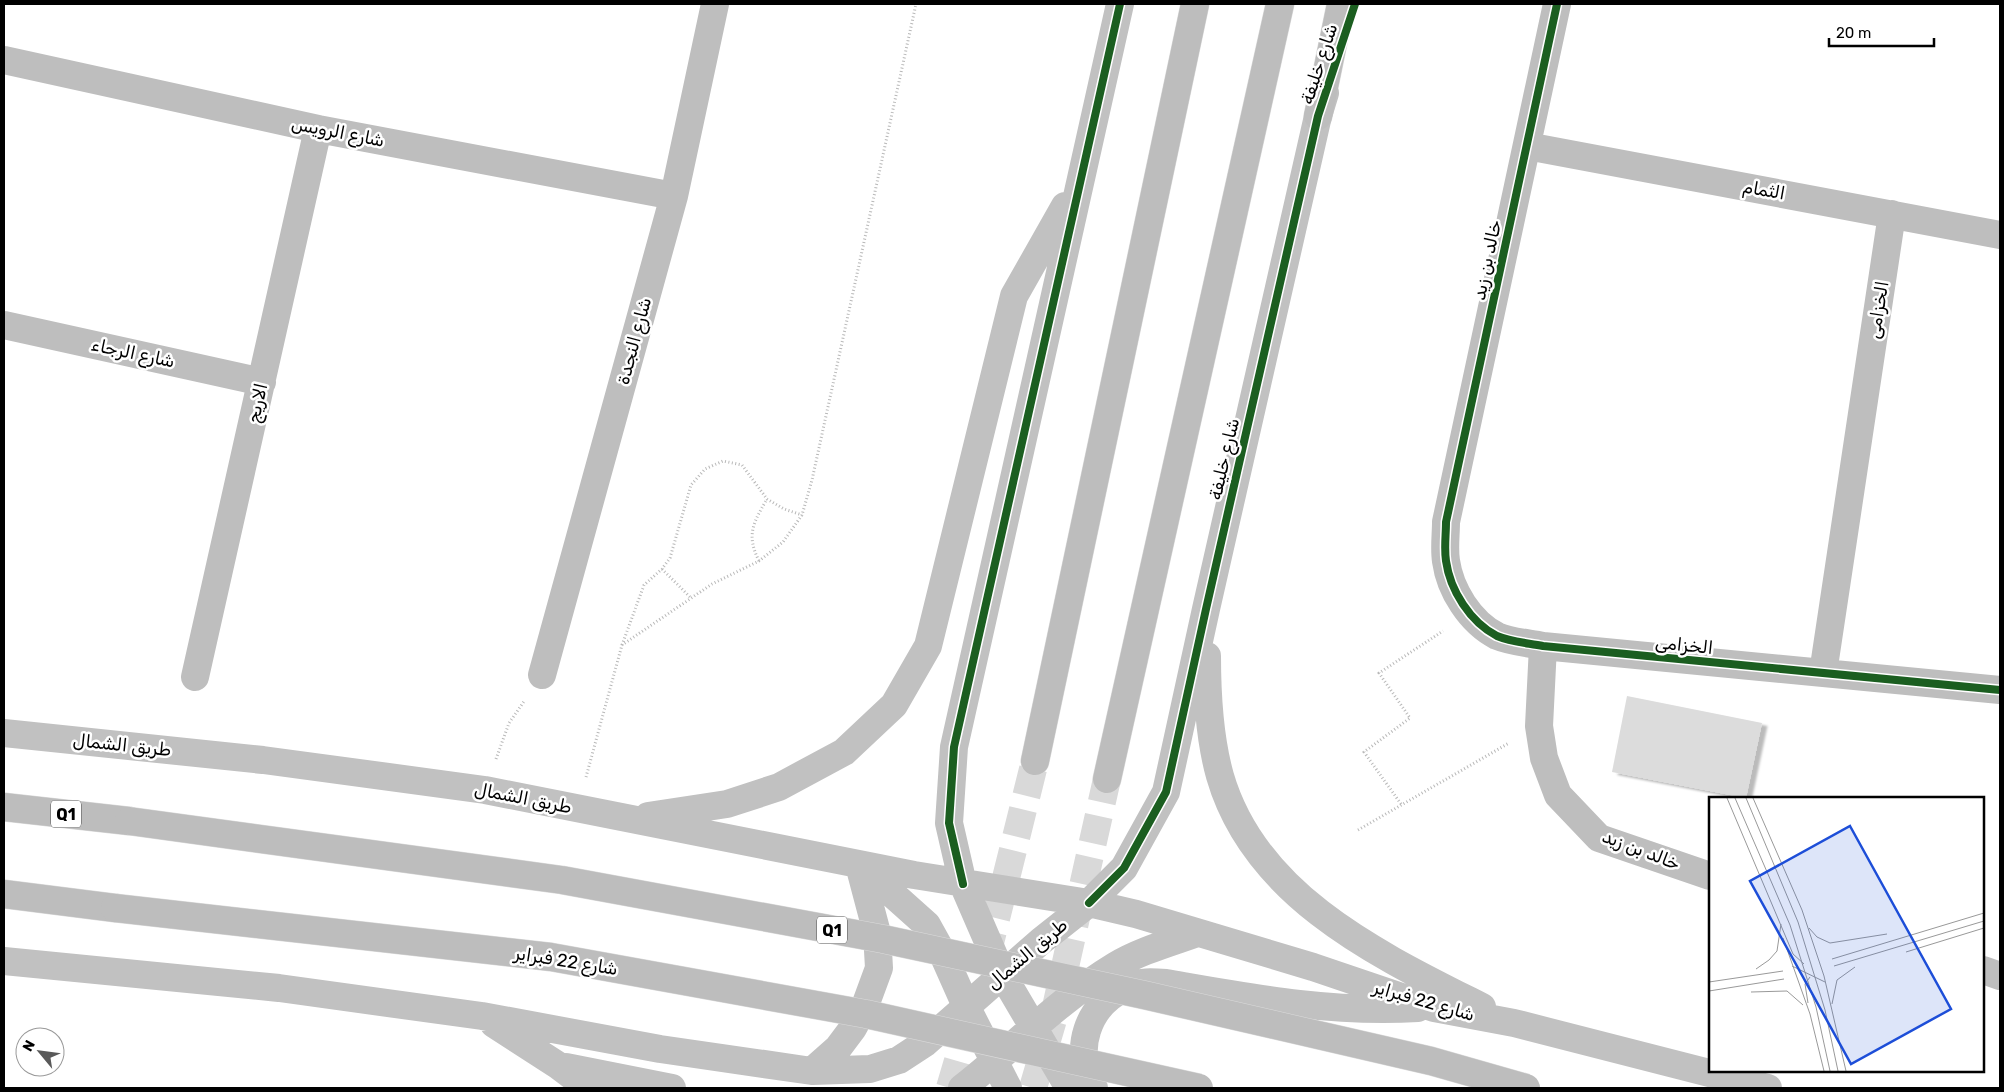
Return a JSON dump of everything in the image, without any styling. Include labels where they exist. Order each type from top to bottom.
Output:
[{"type":"main road","points":[[1069,1088],[1002,974],[963,884],[949,824],[954,747],[1120,4]]},
{"type":"main road","points":[[1035,761],[1196,4]]},
{"type":"main road","points":[[1108,779],[1280,4]]},
{"type":"main road","points":[[1318,116],[1341,4]]},
{"type":"main road","name":"شارع خليفة","points":[[1089,903],[1124,868],[1166,792],[1318,116],[1355,4]]},
{"type":"main road","points":[[629,819],[727,804],[779,787],[844,752],[894,705],[928,646],[1014,296],[1079,183]]},
{"type":"main road","points":[[1206,609],[1207,691],[1210,731],[1220,777],[1238,820],[1259,854],[1291,888],[1333,924],[1418,975],[1514,1023]]},
{"type":"main road","name":"طريق الشمال","points":[[4,733],[263,760],[485,790],[859,864],[927,925],[1008,1088]]},
{"type":"main road","name":"Q1","points":[[4,807],[129,821],[562,880],[883,939],[1144,995],[1431,1061],[1526,1088]]},
{"type":"main road","points":[[812,1071],[838,1048],[853,1028],[865,1006],[879,968],[877,933],[859,864]]},
{"type":"main road","name":"شارع 22 فبراير","points":[[859,864],[963,884],[1089,903],[1136,914],[1313,967],[1434,1008],[1514,1023],[1768,1088]]},
{"type":"main road","name":"شارع 22 فبراير","points":[[4,894],[551,957],[866,1014],[1199,1088]]},
{"type":"main road","name":"طريق الشمال","points":[[4,961],[279,988],[482,1016],[660,1049],[812,1071],[870,1069],[899,1060],[925,1043],[1002,974],[1089,903]]},
{"type":"main road","points":[[962,1088],[1088,984],[1140,953],[1197,933]]},
{"type":"main road","points":[[1094,1088],[1089,1080],[1084,1062],[1083,1043],[1088,1025],[1098,1009],[1112,995],[1128,986],[1147,982],[1166,982],[1287,1004],[1336,1009],[1434,1008]]},
{"type":"main road","points":[[482,1016],[559,1066],[588,1088]]},
{"type":"main road","points":[[559,1066],[672,1088]]},
{"type":"street","name":"شارع النجدة","points":[[542,675],[674,196],[716,4]]},
{"type":"street","name":"خالد بن زيد","points":[[1446,522],[1557,4]]},
{"type":"street","name":"شارع الرويس","points":[[4,60],[318,129],[674,196]]},
{"type":"street","name":"الاريج","points":[[195,677],[318,129]]},
{"type":"street","name":"الثمام","points":[[1527,146],[2000,235]]},
{"type":"street","name":"الخزامى","points":[[1823,674],[1892,214]]},
{"type":"street","name":"شارع الرجاء","points":[[4,325],[262,382]]},
{"type":"street","name":"الخزامى","points":[[1446,522],[1446,561],[1451,580],[1470,613],[1483,626],[1498,636],[1543,646],[2000,690]]},
{"type":"street","name":"خالد بن زيد","points":[[1543,646],[1539,726],[1544,758],[1558,795],[1599,838],[1709,876]]},
{"type":"street","points":[[1984,970],[2000,976]]},
{"type":"path","points":[[622,645],[712,584],[759,561],[783,542],[802,515],[812,480],[916,4]]},
{"type":"path","points":[[577,809],[622,645],[644,585],[662,570],[670,558],[691,484],[705,469],[723,461],[742,465],[767,499],[784,509],[802,515]]},
{"type":"path","points":[[759,561],[752,548],[751,535],[755,519],[767,499]]},
{"type":"path","points":[[662,570],[691,598]]},
{"type":"path","points":[[1401,804],[1364,752],[1410,718],[1379,673],[1470,613]]},
{"type":"path","points":[[485,790],[509,723],[542,675]]},
{"type":"path","points":[[1358,830],[1539,726]]},
{"type":"building","points":[[1627,696],[1762,723],[1746,797],[1612,772]]},
{"type":"tunnel","points":[[986,959],[1035,761]]},
{"type":"tunnel","points":[[1033,1088],[1054,1016],[1107,779]]},
{"type":"tunnel","points":[[950,1088],[972,1013]]},
{"type":"cycle path","points":[[963,884],[949,823],[954,747],[1120,4]]},
{"type":"cycle path","points":[[1089,903],[1124,868],[1166,792],[1318,116],[1355,4]]},
{"type":"cycle path","points":[[1557,4],[1446,522],[1445,551],[1448,572],[1463,604],[1478,622],[1497,636],[1543,646],[2000,690]]}]
